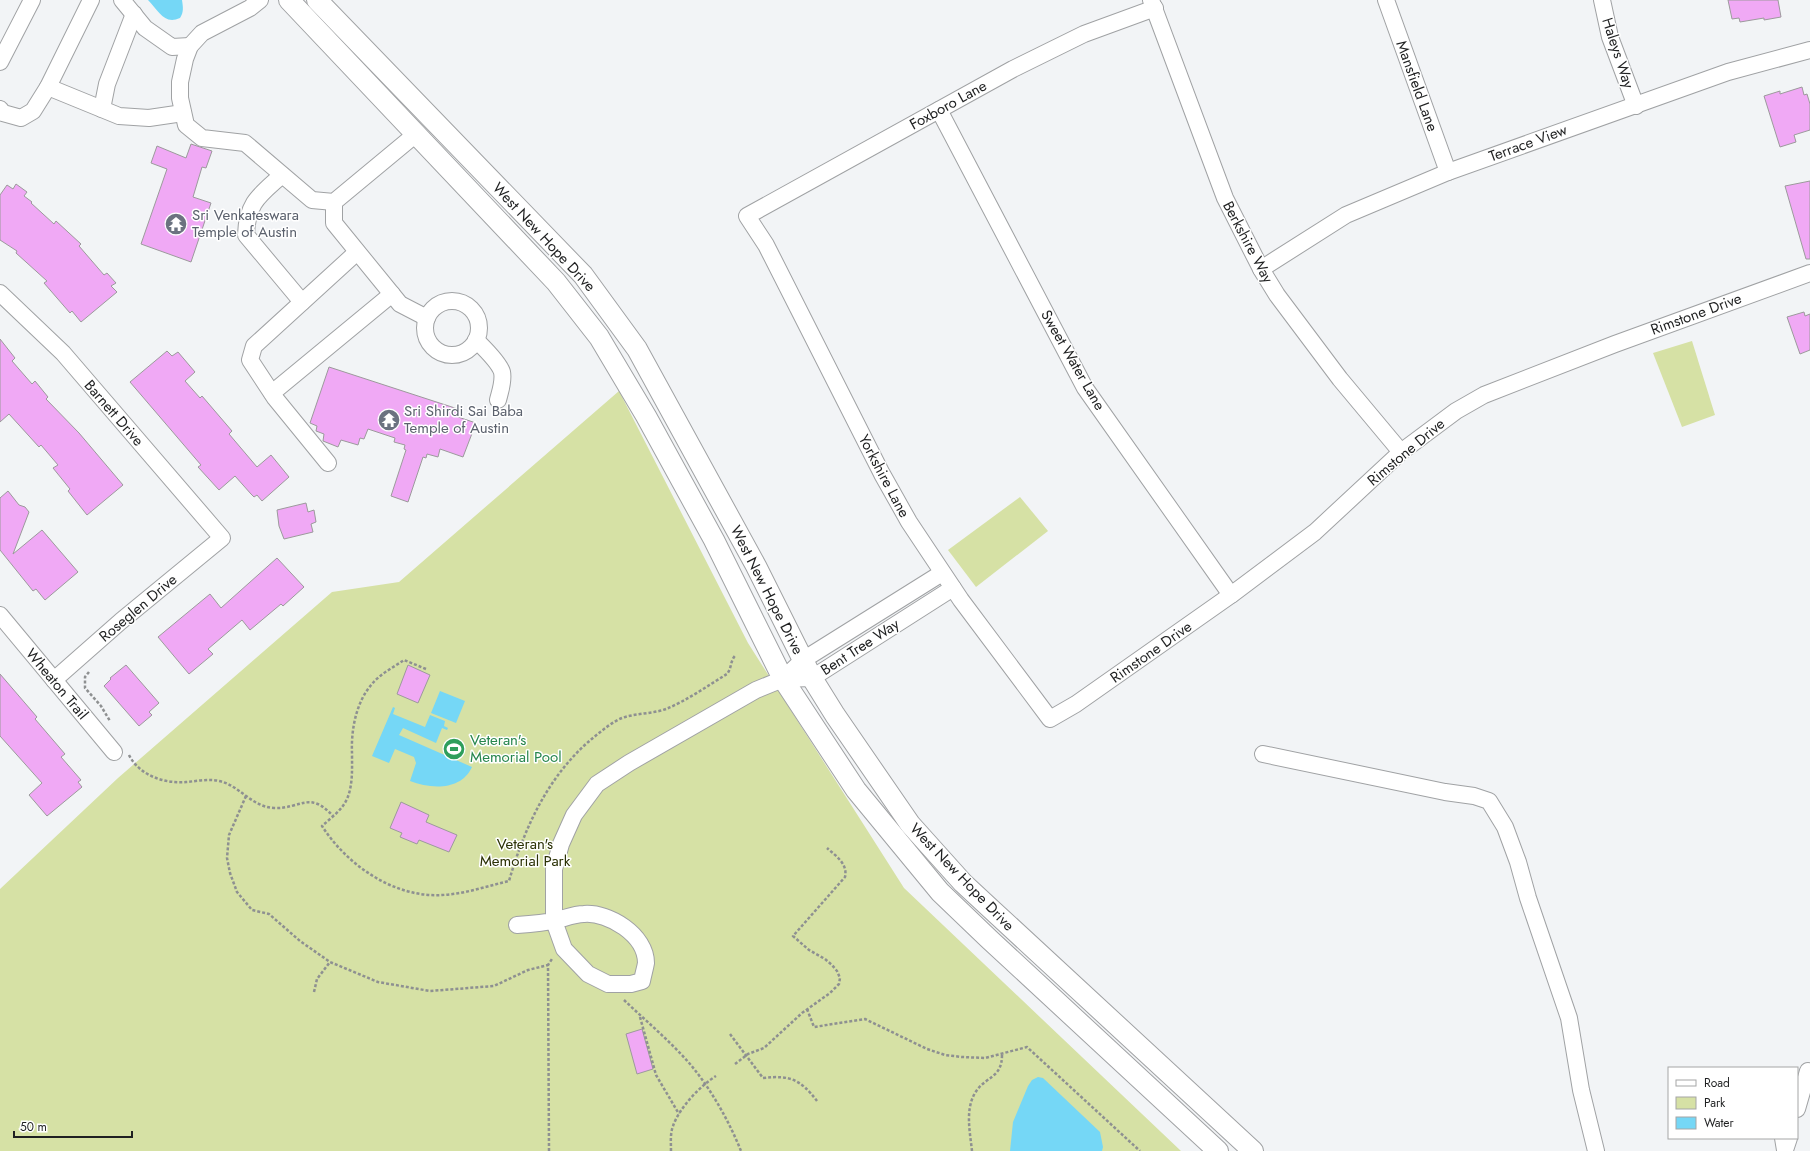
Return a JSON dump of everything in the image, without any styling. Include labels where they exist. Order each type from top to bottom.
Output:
[{"type":"main road","name":"West New Hope Drive","points":[[289,0],[556,282],[599,337],[646,416],[710,534],[783,679],[856,790],[940,892],[988,939],[1075,1017],[1218,1151]]},
{"type":"main road","name":"West New Hope Drive","points":[[317,0],[583,275],[637,348],[753,559],[812,678],[910,824],[963,883],[1253,1151]]},
{"type":"street","points":[[0,62],[32,0]]},
{"type":"street","points":[[0,108],[2,113],[21,118],[33,111],[48,87],[90,0]]},
{"type":"street","points":[[122,0],[145,28],[172,47],[190,46]]},
{"type":"street","points":[[260,0],[250,8],[202,33],[190,46],[185,59],[180,82],[180,98],[186,125],[202,138],[245,144],[312,200],[334,202],[416,134]]},
{"type":"street","name":"Mansfield Lane","points":[[1386,0],[1448,172]]},
{"type":"street","name":"Haleys Way","points":[[1602,0],[1610,37],[1636,106]]},
{"type":"street","name":"Foxboro Lane","points":[[747,216],[1013,69],[1084,34],[1153,4]]},
{"type":"street","name":"Berkshire Way","points":[[1153,4],[1225,198],[1261,269],[1277,295],[1340,379],[1401,452]]},
{"type":"street","points":[[102,109],[107,84],[134,14]]},
{"type":"street","name":"Terrace View","points":[[1261,269],[1346,216],[1448,172],[1728,72],[1810,50]]},
{"type":"street","points":[[48,87],[119,116],[149,118],[183,113]]},
{"type":"street","name":"Sweet Water Lane","points":[[939,110],[1085,388],[1231,595]]},
{"type":"street","points":[[282,175],[254,199],[246,224],[246,235],[302,302]]},
{"type":"street","points":[[334,202],[334,223],[357,252],[400,304],[427,318]]},
{"type":"street","name":"Yorkshire Lane","points":[[747,216],[766,245],[909,522],[942,573],[1050,719]]},
{"type":"street","points":[[328,463],[272,393],[250,360],[254,346],[357,252]]},
{"type":"street","name":"Rimstone Drive","points":[[1050,719],[1076,704],[1231,595],[1315,532],[1401,452],[1456,411],[1484,395],[1615,344],[1810,273]]},
{"type":"street","name":"Barnett Drive","points":[[0,293],[63,353],[222,538]]},
{"type":"street","points":[[272,393],[392,294]]},
{"type":"street","points":[[454,301],[463,303],[470,308],[478,322],[476,340],[464,352],[446,354],[437,350],[426,336],[425,327],[427,318],[435,308],[446,302],[454,301]]},
{"type":"street","points":[[476,340],[502,372],[502,389],[498,400]]},
{"type":"street","name":"Roseglen Drive","points":[[54,680],[121,621],[222,538]]},
{"type":"street","name":"Bent Tree Way","points":[[783,679],[803,660],[942,573]]},
{"type":"street","name":"Bent Tree Way","points":[[783,679],[812,678],[953,588]]},
{"type":"street","name":"Wheaton Trail","points":[[0,615],[54,680],[121,753]]},
{"type":"street","points":[[517,925],[554,920],[585,914],[605,917],[623,925],[639,941],[646,962],[642,981],[631,984],[608,984],[588,974],[564,949],[554,920],[554,869],[561,844],[574,815],[597,784],[629,763],[756,690],[783,679]]},
{"type":"street","points":[[1263,754],[1445,792],[1474,796],[1489,801],[1505,827],[1518,862],[1528,898],[1567,1011],[1581,1090],[1596,1151]]},
{"type":"street","points":[[1798,1105],[1808,1070]]},
{"type":"path","points":[[426,669],[404,660],[384,673],[372,684],[361,702],[355,723],[352,738],[352,779],[349,793],[342,808],[322,826],[332,840],[357,866],[397,888],[412,892],[442,895],[509,881],[519,845],[532,818],[549,787],[569,760],[609,726],[621,719],[668,708],[727,674],[730,671],[732,660],[736,655]]},
{"type":"path","points":[[85,668],[89,672],[85,677],[85,688],[101,706],[113,725]]},
{"type":"path","points":[[121,753],[144,772],[165,782],[184,783],[206,780],[222,782],[246,796],[252,802],[274,808],[307,802],[318,803],[333,816]]},
{"type":"path","points":[[246,796],[229,835],[227,858],[230,874],[237,892],[252,910],[269,914],[300,941],[330,962],[378,982],[430,991],[494,986],[528,970],[548,965]]},
{"type":"path","points":[[735,1064],[746,1056],[764,1048],[807,1009],[830,993],[839,984],[840,978],[832,965],[825,958],[809,950],[793,936],[845,877],[846,872],[842,862],[827,848]]},
{"type":"path","points":[[549,1151],[548,965],[553,958],[556,961]]},
{"type":"path","points":[[314,992],[317,978],[330,962]]},
{"type":"path","points":[[620,997],[665,1038],[690,1064],[704,1083],[734,1134],[741,1151]]},
{"type":"path","points":[[807,1009],[814,1027],[865,1019],[907,1041],[945,1055],[985,1058],[1002,1055],[1027,1047],[1140,1151]]},
{"type":"path","points":[[640,1015],[656,1075],[679,1114]]},
{"type":"path","points":[[730,1034],[763,1078],[782,1076],[804,1087],[817,1101]]},
{"type":"path","points":[[972,1151],[969,1119],[970,1107],[974,1094],[981,1085],[996,1075],[1002,1063],[1002,1055]]},
{"type":"path","points":[[671,1151],[671,1133],[673,1124],[679,1114],[704,1083],[716,1076]]},
{"type":"green space","points":[[1692,341],[1715,415],[1682,427],[1653,353]]},
{"type":"green space","name":"Veteran's Memorial Park","points":[[619,391],[748,643],[904,888],[1181,1151],[0,1151],[0,889],[118,778],[332,592],[399,582]]},
{"type":"green space","points":[[1020,497],[1048,531],[976,587],[948,550]]},
{"type":"water","points":[[148,0],[182,0],[182,14],[180,18],[170,20],[162,16]]},
{"type":"water","points":[[440,691],[465,701],[456,723],[431,713]]},
{"type":"water","points":[[393,707],[395,708],[393,714],[425,727],[430,715],[445,721],[444,726],[448,728],[447,730],[442,728],[436,743],[403,728],[399,735],[472,767],[467,775],[453,784],[445,786],[427,786],[410,781],[416,763],[414,757],[395,749],[389,763],[372,756]]},
{"type":"water","points":[[1038,1077],[1043,1078],[1100,1132],[1103,1147],[1102,1151],[1010,1151],[1013,1122],[1028,1086],[1032,1080]]},
{"type":"building","points":[[1728,0],[1778,0],[1781,17],[1740,22],[1739,18],[1732,19]]},
{"type":"building","points":[[1802,87],[1804,95],[1807,94],[1810,104],[1810,130],[1794,135],[1796,142],[1780,147],[1764,96],[1780,91],[1780,94]]},
{"type":"building","name":"Sri Venkateswara Temple of Austin","points":[[191,144],[212,151],[206,168],[202,167],[193,197],[211,203],[191,262],[141,244],[167,169],[151,163],[157,146],[186,158]]},
{"type":"building","points":[[1810,181],[1810,259],[1806,259],[1785,186]]},
{"type":"building","points":[[16,184],[27,192],[24,196],[32,202],[31,203],[54,224],[56,221],[81,244],[79,246],[104,275],[107,273],[116,283],[111,286],[117,292],[81,322],[72,311],[70,313],[44,283],[47,281],[16,253],[17,251],[0,240],[0,195],[7,185],[13,189]]},
{"type":"building","points":[[1804,312],[1805,316],[1810,314],[1810,350],[1800,354],[1787,317]]},
{"type":"building","points":[[0,339],[15,358],[12,361],[32,384],[35,381],[48,397],[46,399],[79,433],[123,485],[87,515],[68,491],[70,489],[53,468],[58,465],[41,445],[39,447],[9,414],[0,422]]},
{"type":"building","points":[[167,351],[172,356],[178,352],[195,372],[185,381],[200,398],[202,396],[232,431],[229,434],[257,467],[271,455],[289,477],[262,501],[257,495],[254,497],[235,476],[219,490],[198,467],[201,465],[130,382]]},
{"type":"building","name":"Sri Shirdi Sai Baba Temple of Austin","points":[[329,367],[461,410],[458,417],[476,423],[463,457],[440,449],[438,457],[427,454],[426,458],[423,457],[408,502],[391,496],[406,450],[404,449],[405,445],[394,442],[395,438],[368,429],[364,439],[360,438],[358,445],[341,440],[338,447],[323,441],[324,434],[316,431],[317,426],[310,423]]},
{"type":"building","points":[[8,491],[19,505],[25,507],[29,512],[13,554],[42,530],[78,572],[45,600],[36,589],[33,591],[0,550],[0,498]]},
{"type":"building","points":[[306,503],[308,512],[314,510],[316,522],[311,524],[313,532],[284,539],[279,526],[277,510]]},
{"type":"building","points":[[277,558],[304,587],[283,606],[281,604],[250,630],[242,620],[208,649],[213,654],[189,674],[158,637],[210,594],[221,608]]},
{"type":"building","points":[[126,665],[159,703],[149,712],[152,715],[139,726],[104,686],[111,679],[110,678]]},
{"type":"building","points":[[408,665],[430,675],[418,703],[397,694]]},
{"type":"building","points":[[0,674],[37,717],[35,719],[65,754],[61,757],[81,780],[78,782],[82,787],[47,816],[29,795],[42,783],[0,736]]},
{"type":"building","points":[[401,802],[429,815],[426,822],[457,835],[449,852],[419,840],[417,844],[400,837],[402,833],[390,828]]},
{"type":"building","points":[[642,1029],[653,1069],[637,1074],[626,1034]]},
{"type":"place","name":"Sri Venkateswara Temple of Austin","points":[[176,224]]},
{"type":"place","name":"Sri Shirdi Sai Baba Temple of Austin","points":[[389,420]]},
{"type":"place","name":"Veteran's Memorial Pool","points":[[454,749]]}]
